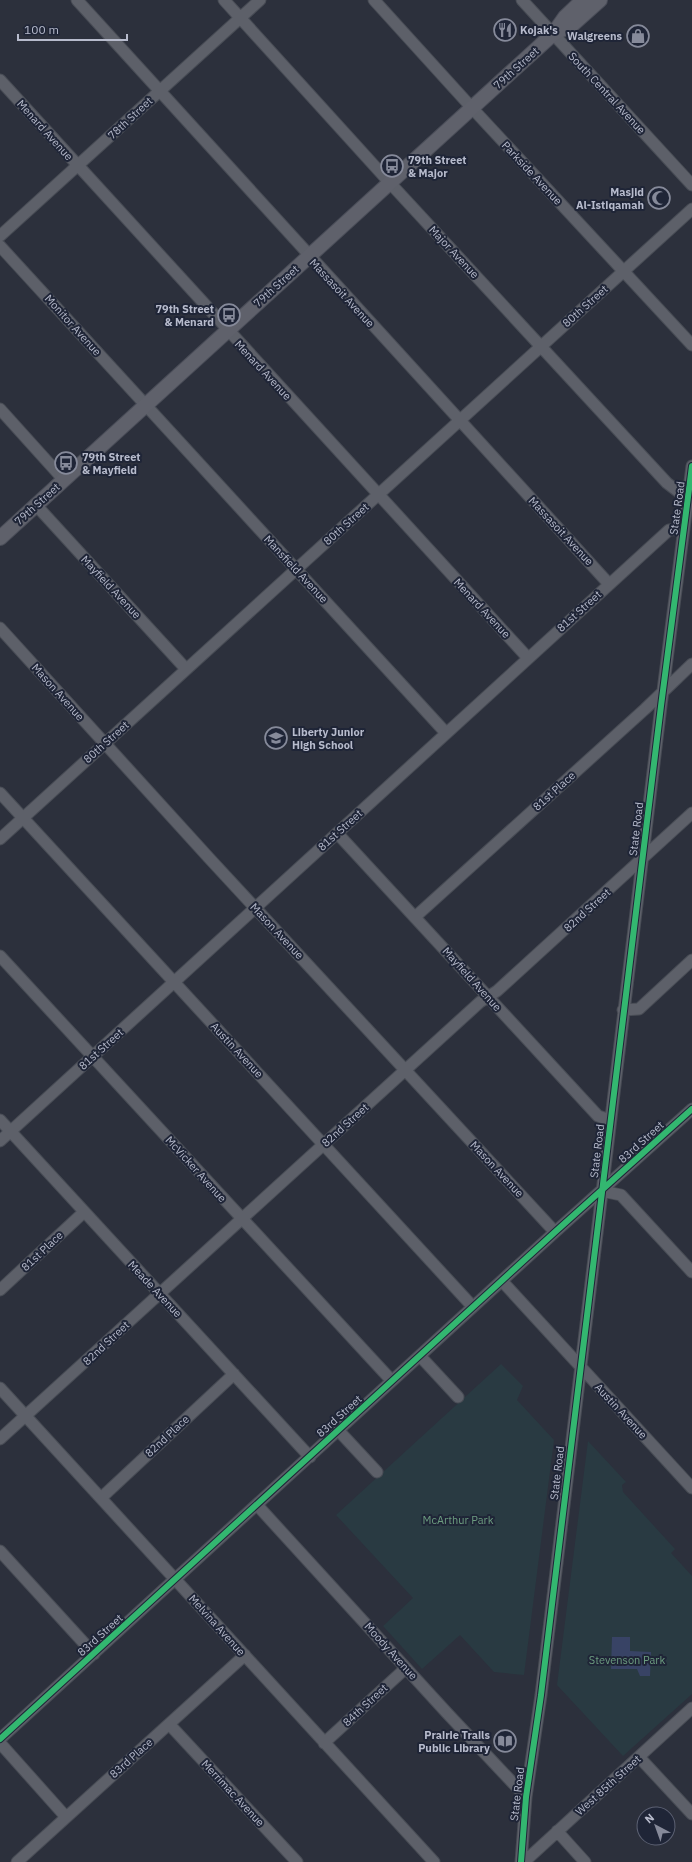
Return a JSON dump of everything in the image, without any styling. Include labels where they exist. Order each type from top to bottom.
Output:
[{"type":"main road","name":"79th Street","points":[[0,538],[553,34],[564,17],[583,0]]},
{"type":"main road","name":"79th Street","points":[[553,34],[572,25],[600,0]]},
{"type":"street","name":"Massasoit Avenue","points":[[77,0],[609,584]]},
{"type":"street","name":"Major Avenue","points":[[224,0],[667,484],[688,498]]},
{"type":"street","name":"78th Street","points":[[0,236],[260,0]]},
{"type":"street","name":"Parkside Avenue","points":[[374,0],[692,345]]},
{"type":"street","name":"South Central Avenue","points":[[522,0],[692,185]]},
{"type":"street","name":"Menard Avenue","points":[[0,80],[227,331],[528,658]]},
{"type":"street","name":"80th Street","points":[[0,839],[295,569],[379,496],[540,346],[692,209]]},
{"type":"street","name":"Monitor Avenue","points":[[0,246],[145,406]]},
{"type":"street","name":"Mansfield Avenue","points":[[145,406],[446,733]]},
{"type":"street","points":[[0,409],[64,480]]},
{"type":"street","name":"State Road","points":[[521,1862],[526,1797],[540,1700],[623,1010],[692,466]]},
{"type":"street","name":"Mayfield Avenue","points":[[36,506],[186,669]]},
{"type":"street","name":"81st Street","points":[[0,1141],[669,530],[684,529]]},
{"type":"street","name":"Mason Avenue","points":[[0,628],[104,744],[555,1232]]},
{"type":"street","name":"81st Place","points":[[415,917],[692,664]]},
{"type":"street","name":"Austin Avenue","points":[[0,793],[473,1307]]},
{"type":"street","name":"82nd Street","points":[[0,1440],[323,1144],[692,813]]},
{"type":"street","name":"Mayfield Avenue","points":[[337,833],[598,1116],[610,1120]]},
{"type":"street","name":"McVicker Avenue","points":[[0,956],[392,1381]]},
{"type":"street","points":[[623,1010],[639,1009],[692,960]]},
{"type":"street","name":"83rd Street","points":[[0,1739],[555,1232],[692,1109]]},
{"type":"street","name":"Meade Avenue","points":[[0,1120],[310,1457]]},
{"type":"street","points":[[602,1191],[620,1195],[692,1272]]},
{"type":"street","name":"81st Place","points":[[0,1290],[84,1212]]},
{"type":"street","name":"Austin Avenue","points":[[502,1281],[692,1488]]},
{"type":"street","points":[[420,1356],[458,1397]]},
{"type":"street","name":"82nd Place","points":[[101,1498],[234,1374]]},
{"type":"street","name":"Melvina Avenue","points":[[0,1388],[434,1862]]},
{"type":"street","points":[[338,1430],[377,1472]]},
{"type":"street","name":"Moody Avenue","points":[[257,1505],[526,1797]]},
{"type":"street","points":[[0,1551],[94,1654]]},
{"type":"street","name":"83rd Place","points":[[17,1862],[245,1655]]},
{"type":"street","name":"84th Street","points":[[324,1743],[406,1668]]},
{"type":"street","name":"West 85th Street","points":[[524,1862],[692,1708]]},
{"type":"street","name":"Merrimac Avenue","points":[[169,1724],[297,1862]]},
{"type":"street","points":[[0,1743],[66,1817]]},
{"type":"street","points":[[639,1757],[692,1814]]},
{"type":"street","points":[[557,1831],[586,1862]]},
{"type":"green space","name":"McArthur Park","points":[[501,1364],[523,1386],[517,1400],[554,1440],[524,1675],[494,1672],[460,1635],[422,1669],[383,1626],[413,1598],[336,1515]]},
{"type":"green space","name":"Stevenson Park","points":[[588,1441],[626,1482],[622,1485],[623,1492],[675,1549],[671,1553],[692,1576],[692,1694],[623,1756],[557,1685]]},
{"type":"water","points":[[612,1637],[630,1637],[630,1651],[651,1652],[650,1676],[640,1676],[637,1669],[611,1669]]},
{"type":"cycle path","points":[[521,1862],[526,1797],[541,1695],[661,706],[692,466]]},
{"type":"cycle path","points":[[0,1739],[555,1232],[692,1109]]},
{"type":"place","name":"Kojak's","points":[[505,30]]},
{"type":"place","name":"Walgreens","points":[[638,36]]},
{"type":"place","name":"79th Street & Major","points":[[392,166]]},
{"type":"place","name":"Masjid Al-Istiqamah","points":[[659,198]]},
{"type":"place","name":"79th Street & Menard","points":[[229,315]]},
{"type":"place","name":"79th Street & Mayfield","points":[[66,463]]},
{"type":"place","name":"Liberty Junior High School","points":[[276,738]]},
{"type":"place","name":"Prairie Trails Public Library","points":[[505,1741]]}]
